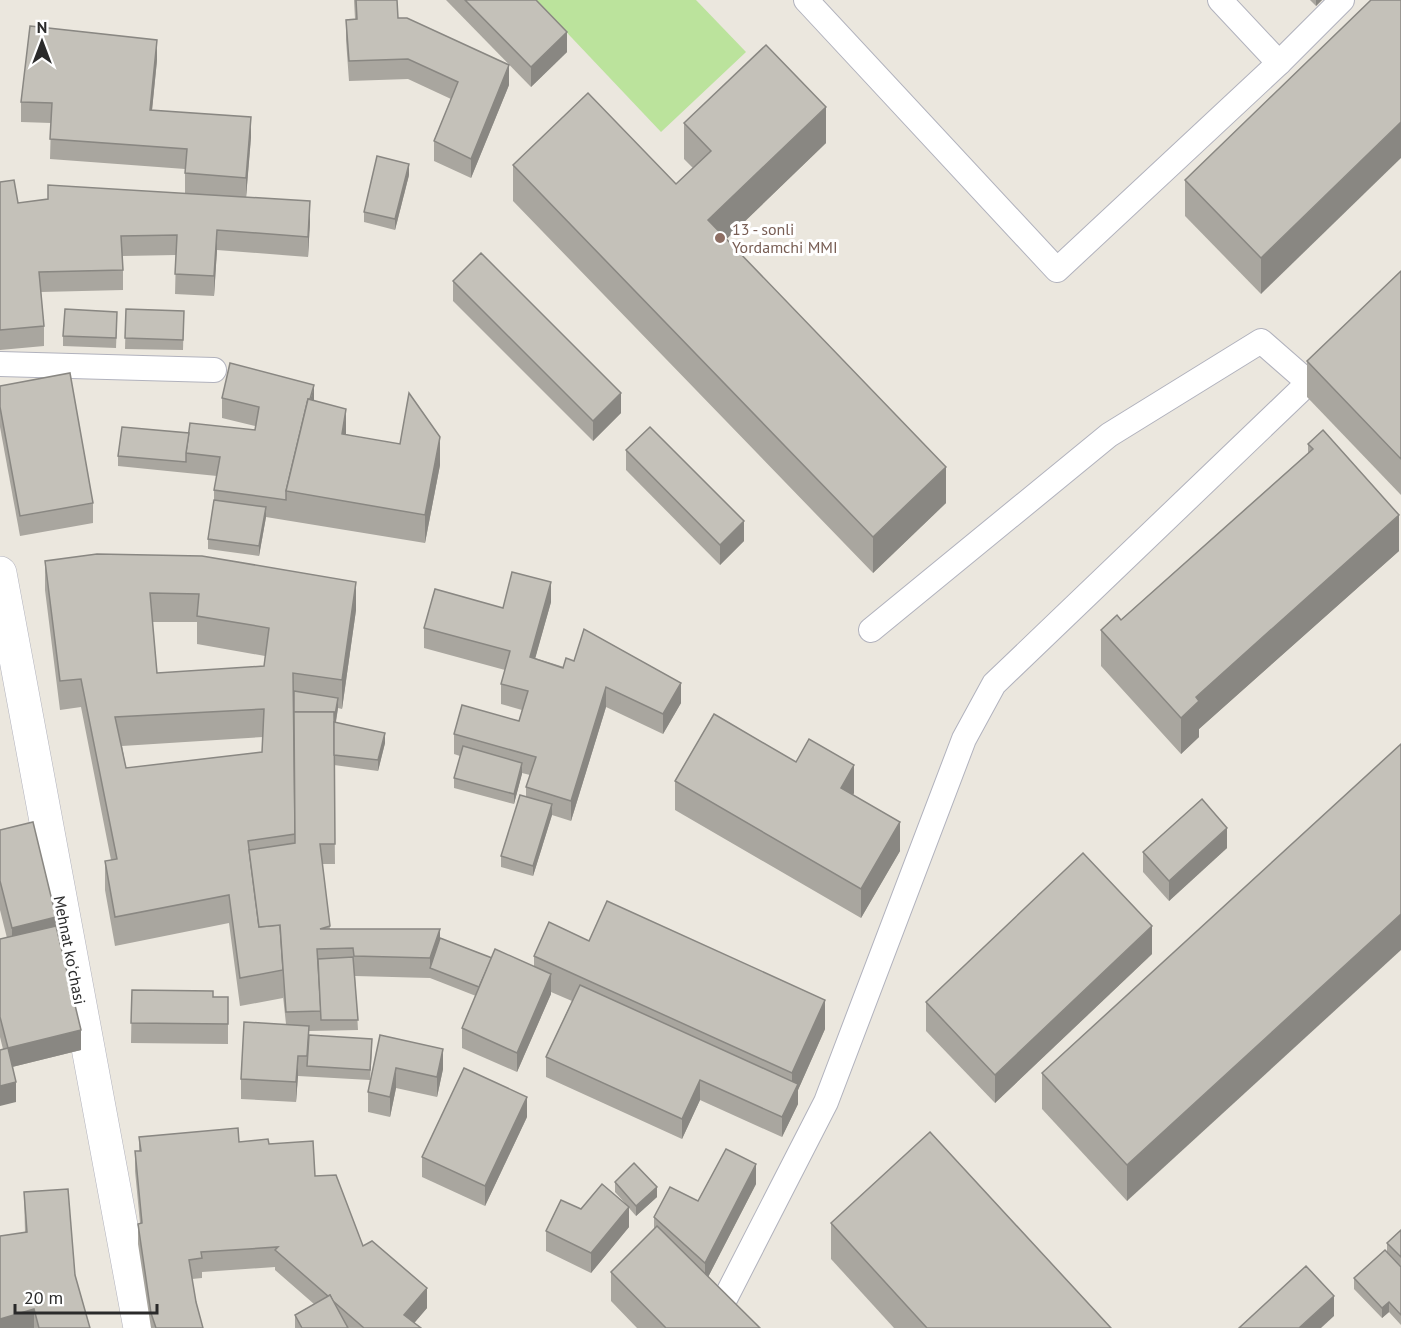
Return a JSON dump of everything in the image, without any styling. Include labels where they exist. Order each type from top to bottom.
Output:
[{"type":"street","name":"Mehnat koʻchasi","points":[[0,573],[140,1328]]},
{"type":"lane","points":[[806,0],[1057,270],[1279,63],[1342,0]]},
{"type":"lane","points":[[1220,0],[1279,63]]},
{"type":"lane","points":[[871,630],[1109,435],[1261,341],[1309,383]]},
{"type":"lane","points":[[726,1297],[826,1102],[964,739],[994,684],[1342,350]]},
{"type":"lane","points":[[0,364],[214,370]]},
{"type":"green space","points":[[536,0],[696,0],[746,52],[661,132]]},
{"type":"building","points":[[356,0],[397,0],[398,18],[407,18],[509,65],[471,159],[434,141],[458,82],[408,59],[349,61],[346,20],[357,19]]},
{"type":"building","points":[[465,0],[536,0],[567,32],[531,67]]},
{"type":"building","points":[[1371,0],[1401,0],[1401,122],[1261,258],[1185,180]]},
{"type":"building","points":[[30,26],[157,40],[150,110],[251,117],[246,178],[185,173],[187,149],[50,139],[52,103],[21,102]]},
{"type":"building","points":[[766,45],[826,107],[708,220],[946,467],[873,537],[513,165],[588,93],[676,184],[711,151],[684,123]]},
{"type":"building","points":[[377,156],[409,164],[395,219],[364,212]]},
{"type":"building","points":[[14,180],[18,203],[48,199],[48,185],[310,201],[308,237],[217,230],[214,276],[175,274],[177,235],[121,236],[123,270],[39,272],[44,326],[0,330],[0,182]]},
{"type":"building","points":[[481,253],[621,393],[593,421],[453,281]]},
{"type":"building","points":[[1401,271],[1401,459],[1307,361]]},
{"type":"building","points":[[65,309],[117,312],[116,338],[63,336]]},
{"type":"building","points":[[126,309],[184,311],[183,340],[125,338]]},
{"type":"building","points":[[230,363],[314,385],[310,399],[308,399],[286,491],[286,500],[214,490],[220,457],[186,453],[190,423],[255,430],[259,407],[222,398]]},
{"type":"building","points":[[70,373],[93,503],[20,516],[0,407],[0,386]]},
{"type":"building","points":[[409,393],[440,437],[425,515],[286,491],[308,399],[346,409],[342,434],[400,444]]},
{"type":"building","points":[[122,427],[189,433],[186,462],[118,456]]},
{"type":"building","points":[[650,427],[744,521],[720,545],[626,450]]},
{"type":"building","points":[[1323,430],[1399,515],[1196,697],[1199,701],[1181,718],[1101,630],[1117,615],[1121,620],[1313,449],[1308,444]]},
{"type":"building","points":[[214,500],[266,507],[259,546],[208,539]]},
{"type":"building","points":[[97,554],[202,556],[356,582],[342,680],[293,673],[295,834],[248,841],[259,927],[280,925],[283,970],[240,978],[229,895],[115,917],[105,861],[117,859],[81,679],[60,681],[45,561]],"holes":[[[150,593],[199,594],[197,616],[269,628],[264,666],[157,673]],[[264,709],[262,752],[126,768],[115,717]]]},
{"type":"building","points":[[512,572],[551,582],[530,657],[563,668],[566,658],[574,661],[584,629],[681,683],[663,714],[606,687],[571,801],[526,787],[536,757],[454,734],[462,705],[519,721],[528,691],[501,684],[510,651],[424,628],[435,589],[503,608]]},
{"type":"building","points":[[294,691],[338,698],[334,721],[334,712],[294,712]]},
{"type":"building","points":[[294,712],[334,712],[335,844],[320,844],[330,926],[320,929],[440,929],[430,958],[354,956],[353,948],[317,949],[321,1011],[286,1012],[280,925],[259,927],[249,850],[295,843]]},
{"type":"building","points":[[714,714],[796,762],[809,739],[854,765],[841,788],[900,822],[861,889],[675,781]]},
{"type":"building","points":[[334,722],[385,733],[378,760],[334,755]]},
{"type":"building","points":[[1401,744],[1401,914],[1127,1165],[1042,1073]]},
{"type":"building","points":[[463,746],[522,763],[514,794],[454,778]]},
{"type":"building","points":[[520,795],[552,804],[533,866],[501,856]]},
{"type":"building","points":[[1202,799],[1227,828],[1169,881],[1143,852]]},
{"type":"building","points":[[33,822],[56,917],[12,928],[0,881],[0,830]]},
{"type":"building","points":[[1083,853],[1152,926],[995,1075],[926,1002]]},
{"type":"building","points":[[607,901],[825,1000],[792,1073],[534,956],[549,922],[589,941]]},
{"type":"building","points":[[56,926],[81,1030],[8,1048],[0,1017],[0,939]]},
{"type":"building","points":[[440,938],[492,958],[479,987],[430,968]]},
{"type":"building","points":[[495,949],[551,974],[517,1053],[462,1028]]},
{"type":"building","points":[[353,957],[358,1020],[321,1020],[318,959]]},
{"type":"building","points":[[580,985],[798,1084],[782,1117],[700,1080],[682,1119],[546,1057]]},
{"type":"building","points":[[132,990],[213,991],[213,997],[228,997],[228,1024],[131,1023]]},
{"type":"building","points":[[244,1022],[309,1026],[307,1056],[298,1056],[296,1082],[241,1079]]},
{"type":"building","points":[[309,1035],[372,1039],[370,1070],[307,1066]]},
{"type":"building","points":[[380,1035],[443,1049],[437,1077],[396,1068],[390,1097],[368,1092]]},
{"type":"building","points":[[8,1048],[16,1082],[0,1086],[0,1050]]},
{"type":"building","points":[[464,1068],[527,1097],[485,1186],[422,1157]]},
{"type":"building","points":[[238,1128],[239,1142],[268,1139],[269,1144],[313,1141],[315,1176],[336,1175],[363,1246],[372,1241],[427,1288],[404,1315],[421,1328],[364,1328],[333,1301],[330,1295],[328,1296],[275,1250],[278,1247],[201,1252],[202,1258],[189,1260],[203,1328],[156,1328],[151,1313],[138,1224],[142,1223],[135,1151],[141,1151],[139,1137]]},
{"type":"building","points":[[930,1132],[1111,1328],[927,1328],[831,1223]]},
{"type":"building","points":[[726,1149],[756,1164],[705,1263],[654,1217],[670,1187],[698,1201]]},
{"type":"building","points":[[634,1163],[657,1187],[636,1206],[615,1182]]},
{"type":"building","points":[[602,1184],[629,1207],[591,1253],[546,1231],[561,1200],[581,1209]]},
{"type":"building","points":[[68,1189],[75,1275],[90,1328],[39,1328],[34,1309],[0,1319],[0,1236],[27,1232],[24,1192]]},
{"type":"building","points":[[657,1226],[760,1328],[666,1328],[611,1272]]},
{"type":"building","points":[[1401,1230],[1401,1257],[1387,1243]]},
{"type":"building","points":[[1385,1250],[1401,1267],[1401,1315],[1389,1302],[1382,1308],[1354,1278]]},
{"type":"building","points":[[1306,1266],[1334,1296],[1299,1328],[1239,1328]]},
{"type":"building","points":[[330,1295],[348,1328],[302,1328],[295,1315]]},
{"type":"place","name":"13 - sonli Yordamchi MMI","points":[[720,238]]}]
